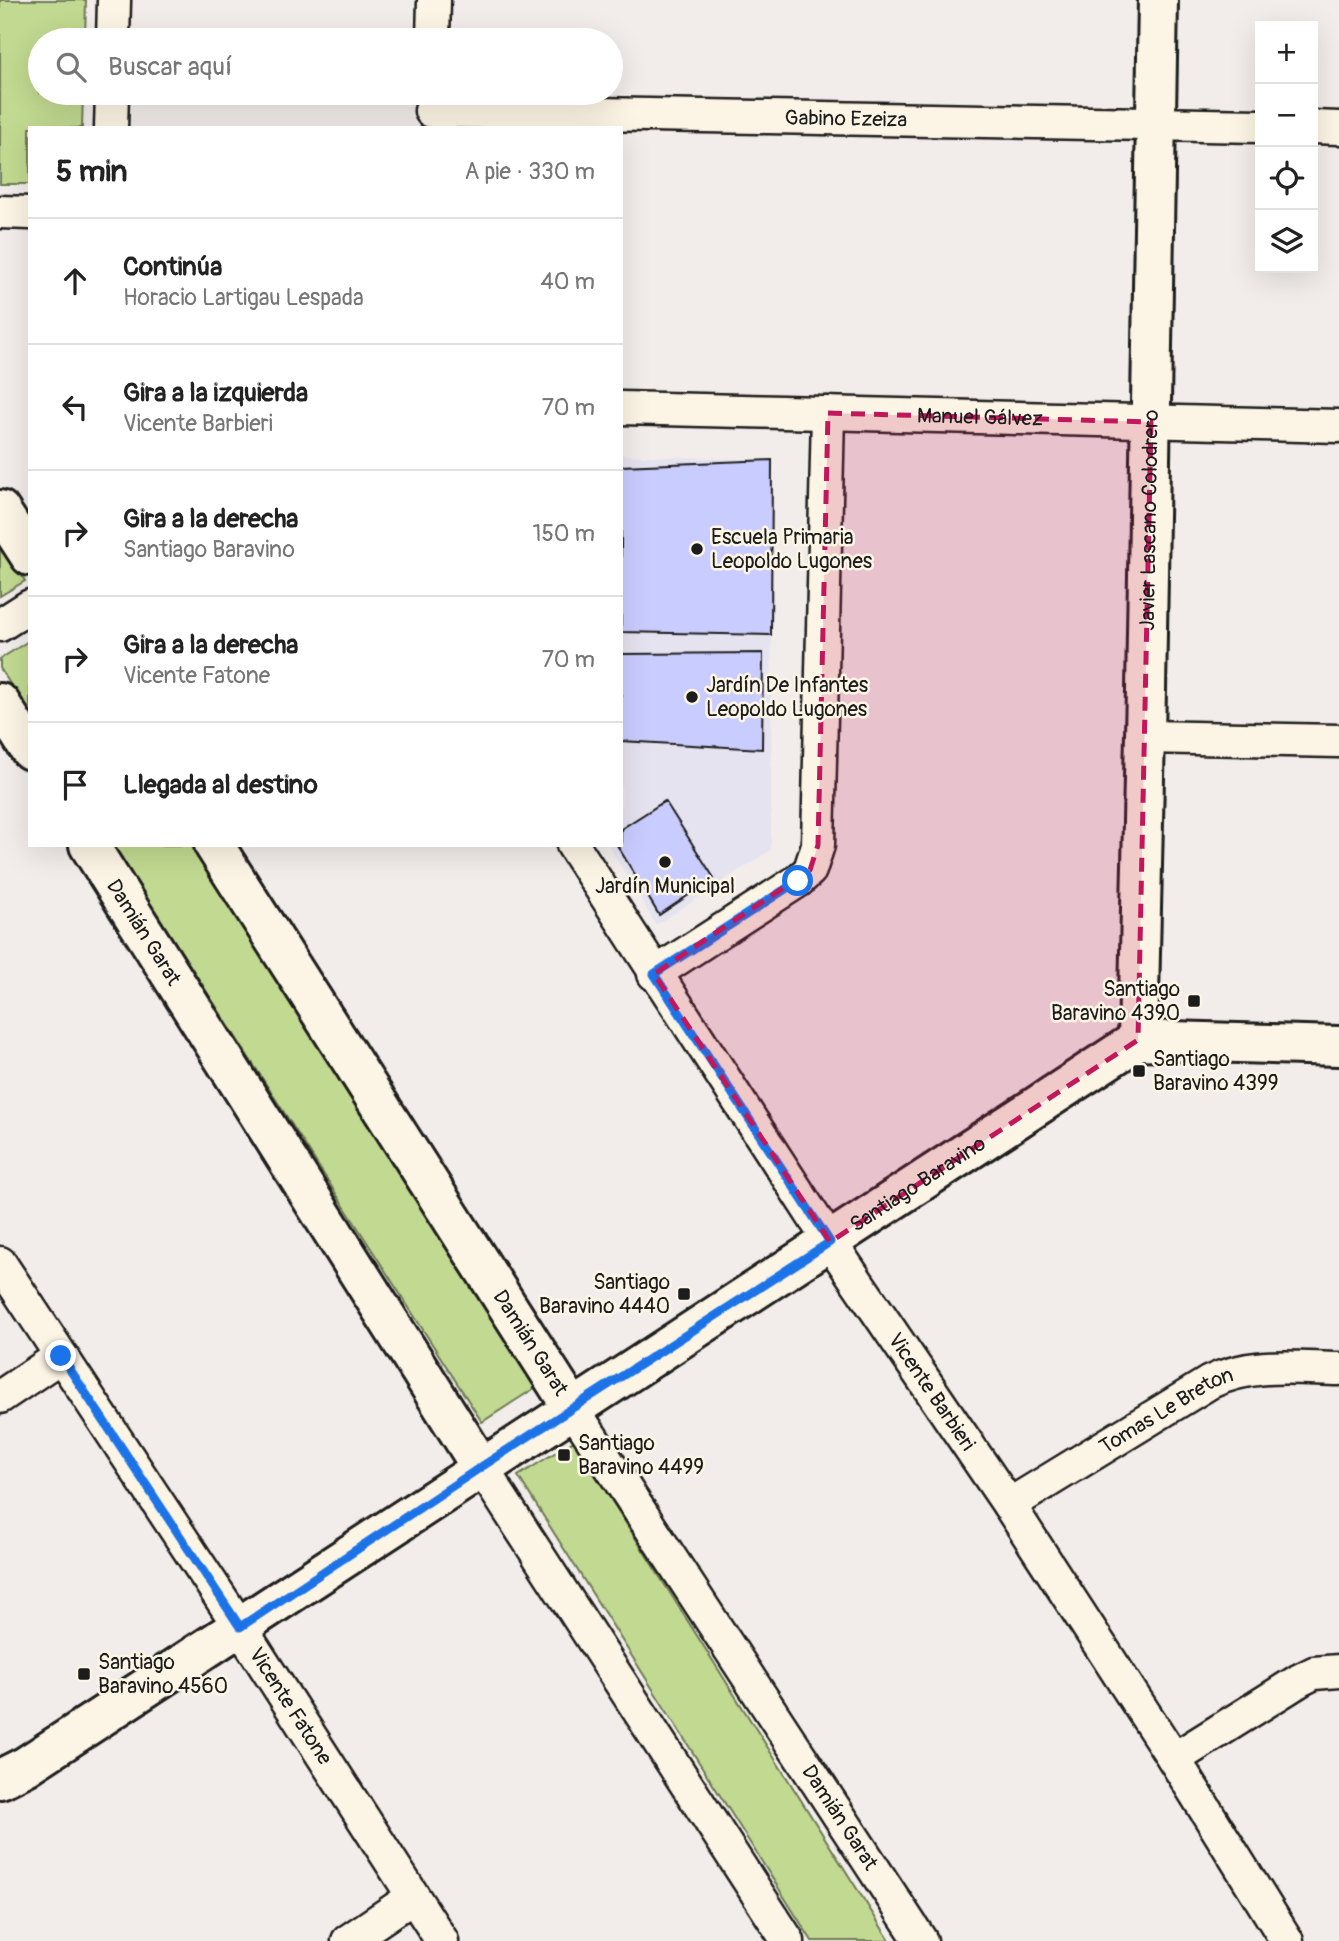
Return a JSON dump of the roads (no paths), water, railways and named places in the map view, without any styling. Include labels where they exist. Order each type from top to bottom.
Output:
[{"type":"main road","name":"Javier Lascano Colodrero","points":[[1138,1040],[1157,0]]},
{"type":"main road","points":[[0,510],[28,553]]},
{"type":"main road","points":[[0,703],[28,747]]},
{"type":"main road","name":"Damián Garat","points":[[90,847],[481,1467]]},
{"type":"main road","name":"Damián Garat","points":[[215,847],[573,1409]]},
{"type":"main road","points":[[1138,1040],[1339,1046]]},
{"type":"main road","name":"Santiago Baravino","points":[[0,1779],[26,1766],[1138,1040]]},
{"type":"street","points":[[113,28],[114,0]]},
{"type":"street","points":[[433,28],[434,0]]},
{"type":"street","points":[[111,126],[112,105]]},
{"type":"street","name":"Gabino Ezeiza","points":[[431,111],[1255,126]]},
{"type":"street","points":[[1318,127],[1339,128]]},
{"type":"street","points":[[0,212],[28,213]]},
{"type":"street","name":"Manuel Gálvez","points":[[623,408],[1339,426]]},
{"type":"street","points":[[654,974],[798,881],[810,870],[818,845],[828,413]]},
{"type":"street","points":[[0,625],[28,607]]},
{"type":"street","points":[[1145,737],[1339,741]]},
{"type":"street","name":"Vicente Barbieri","points":[[574,847],[830,1242],[1009,1505],[1174,1759],[1287,1941]]},
{"type":"street","name":"Vicente Fatone","points":[[0,1263],[240,1627],[442,1941]]},
{"type":"street","points":[[0,1397],[61,1356]]},
{"type":"street","name":"Tomas Le Breton","points":[[1009,1505],[1210,1382],[1231,1373],[1256,1368],[1339,1369]]},
{"type":"street","name":"Damián Garat","points":[[573,1409],[921,1941]]},
{"type":"street","name":"Damián Garat","points":[[481,1467],[788,1941]]},
{"type":"street","points":[[1174,1759],[1314,1672],[1339,1671]]},
{"type":"street","points":[[348,1941],[413,1896]]},
{"type":"place","name":"Escuela Primaria Leopoldo Lugones","points":[[697,549]]},
{"type":"place","name":"Jardín De Infantes Leopoldo Lugones","points":[[692,697]]},
{"type":"place","name":"Jardín Municipal","points":[[665,862]]},
{"type":"place","name":"Santiago Baravino 4390","points":[[1194,1001]]},
{"type":"place","name":"Santiago Baravino 4399","points":[[1139,1071]]},
{"type":"place","name":"Santiago Baravino 4440","points":[[684,1294]]},
{"type":"place","name":"Santiago Baravino 4499","points":[[564,1455]]},
{"type":"place","name":"Santiago Baravino 4560","points":[[84,1674]]}]
